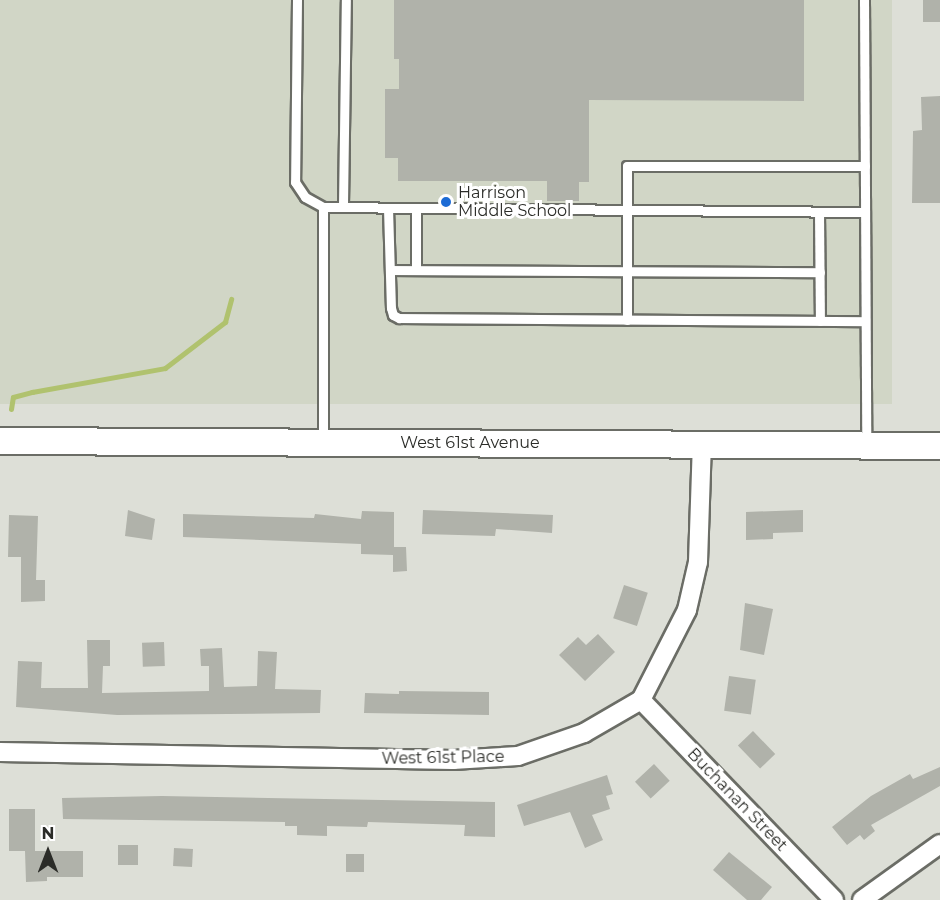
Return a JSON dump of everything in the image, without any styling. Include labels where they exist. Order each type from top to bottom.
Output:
[{"type":"main road","name":"West 61st Avenue","points":[[0,441],[940,446]]},
{"type":"street","points":[[641,700],[687,610],[698,562],[702,444]]},
{"type":"street","name":"West 61st Place","points":[[0,752],[453,760],[518,756],[584,733],[641,700]]},
{"type":"street","name":"Buchanan Street","points":[[641,700],[834,900]]},
{"type":"street","points":[[862,900],[940,844]]},
{"type":"lane","points":[[297,0],[295,182],[305,196],[323,207],[343,205],[388,208],[865,212]]},
{"type":"lane","points":[[343,205],[346,0]]},
{"type":"lane","points":[[864,0],[866,446]]},
{"type":"lane","points":[[627,320],[627,166],[865,166]]},
{"type":"lane","points":[[322,443],[323,207]]},
{"type":"lane","points":[[388,208],[393,315],[399,318],[865,321]]},
{"type":"lane","points":[[416,208],[416,270]]},
{"type":"lane","points":[[819,212],[820,321]]},
{"type":"lane","points":[[390,270],[820,272]]},
{"type":"shaded area","name":"Harrison Middle School","points":[[0,0],[892,0],[892,404],[0,404]]},
{"type":"building","points":[[394,0],[804,0],[804,101],[589,100],[589,182],[579,182],[579,201],[547,201],[547,181],[398,181],[398,158],[385,158],[385,89],[399,89],[399,59],[394,59]]},
{"type":"building","points":[[923,0],[940,0],[940,22],[923,22]]},
{"type":"building","points":[[940,96],[940,203],[912,203],[913,131],[922,130],[921,97]]},
{"type":"building","points":[[128,510],[155,519],[152,540],[125,536]]},
{"type":"building","points":[[423,510],[553,515],[552,533],[496,529],[495,536],[422,534]]},
{"type":"building","points":[[803,510],[803,532],[773,533],[773,539],[746,540],[746,512]]},
{"type":"building","points":[[362,511],[394,512],[394,547],[406,547],[407,571],[393,572],[393,555],[361,554],[361,544],[183,537],[183,514],[314,518],[315,514],[361,519]]},
{"type":"building","points":[[9,515],[38,516],[36,580],[45,580],[45,601],[21,602],[21,557],[8,557]]},
{"type":"building","points":[[624,585],[648,593],[637,626],[613,618]]},
{"type":"building","points":[[745,603],[773,609],[764,655],[740,650]]},
{"type":"building","points":[[598,634],[615,652],[585,681],[559,655],[578,637],[586,645]]},
{"type":"building","points":[[87,640],[110,640],[110,666],[103,666],[102,693],[209,691],[209,666],[201,666],[200,649],[222,648],[224,687],[257,686],[258,651],[277,652],[275,689],[321,690],[320,713],[117,715],[16,707],[18,661],[42,662],[41,688],[88,688]]},
{"type":"building","points":[[164,642],[165,666],[143,667],[142,643]]},
{"type":"building","points":[[729,676],[756,680],[751,714],[724,711]]},
{"type":"building","points":[[399,691],[489,692],[489,715],[364,713],[365,693],[399,694]]},
{"type":"building","points":[[753,731],[775,754],[760,769],[738,746]]},
{"type":"building","points":[[654,764],[670,781],[651,799],[635,782]]},
{"type":"building","points":[[940,767],[940,786],[871,825],[875,831],[864,840],[860,835],[847,845],[832,827],[871,796],[910,774],[913,779]]},
{"type":"building","points":[[607,775],[613,794],[606,796],[610,809],[592,815],[603,840],[585,848],[570,812],[524,826],[517,805]]},
{"type":"building","points":[[162,796],[495,802],[495,837],[464,836],[465,825],[368,822],[367,827],[327,826],[327,836],[297,835],[297,826],[285,826],[285,822],[63,819],[62,798]]},
{"type":"building","points":[[9,809],[35,809],[35,851],[9,851]]},
{"type":"building","points":[[118,845],[138,845],[138,865],[118,865]]},
{"type":"building","points":[[174,848],[193,849],[192,867],[173,866]]},
{"type":"building","points":[[25,851],[83,851],[83,877],[47,877],[47,881],[26,882]]},
{"type":"building","points":[[729,852],[772,887],[761,900],[747,900],[713,870]]},
{"type":"building","points":[[346,854],[364,854],[364,872],[346,872]]},
{"type":"waterway","points":[[11,409],[13,397],[165,368],[225,322],[231,299]]},
{"type":"place","name":"Harrison Middle School","points":[[446,202]]}]
